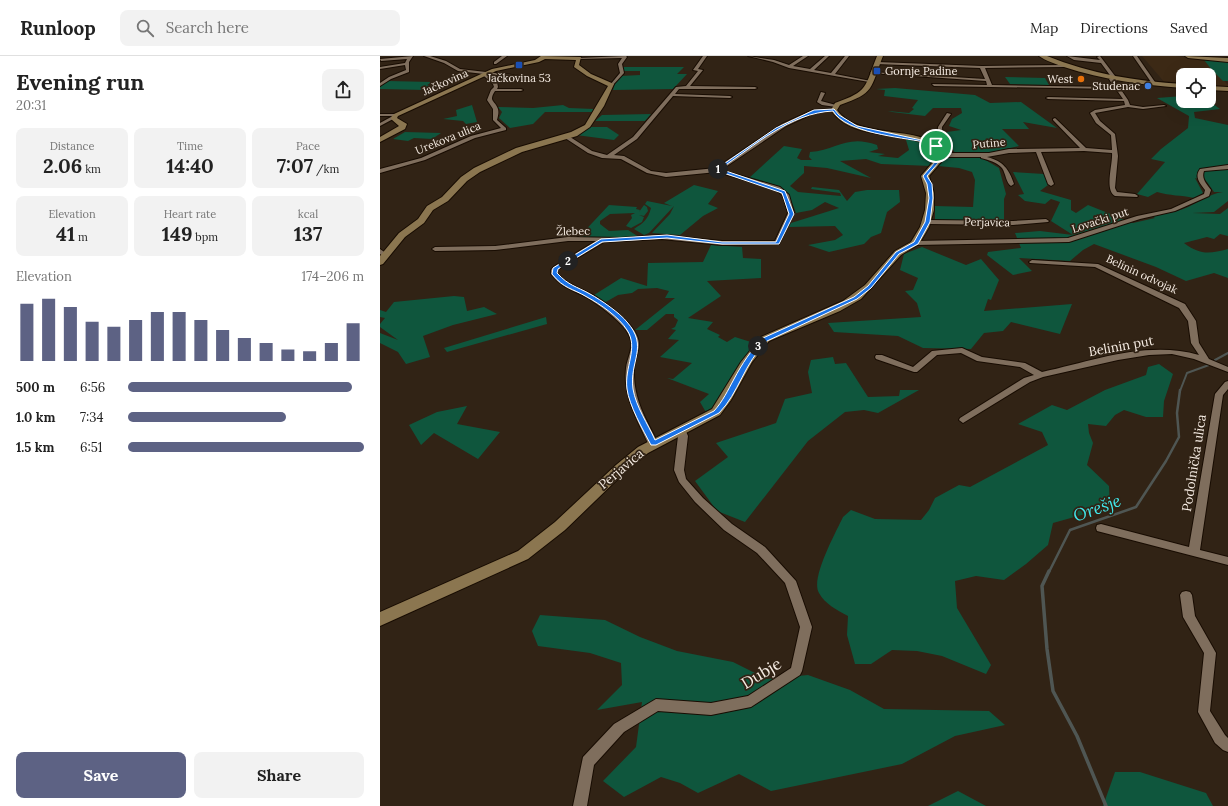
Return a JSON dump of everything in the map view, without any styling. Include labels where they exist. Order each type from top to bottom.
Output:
[{"type":"street","points":[[426,56],[445,62],[457,70],[536,78]]},
{"type":"street","points":[[495,62],[505,56]]},
{"type":"street","name":"Jačkovina","points":[[394,117],[500,68],[537,61],[545,56],[579,58]]},
{"type":"street","points":[[687,87],[701,70],[694,70],[705,56]]},
{"type":"street","points":[[750,56],[774,61],[789,67],[868,80]]},
{"type":"street","points":[[774,61],[781,56]]},
{"type":"street","points":[[789,67],[806,56]]},
{"type":"street","points":[[810,71],[827,56]]},
{"type":"street","points":[[832,75],[847,56]]},
{"type":"street","points":[[1042,56],[1064,66],[1114,79],[1176,86]]},
{"type":"street","points":[[1069,56],[1072,59],[1103,62]]},
{"type":"street","points":[[1098,56],[1114,79],[1117,88],[1126,100],[1128,106]]},
{"type":"street","points":[[1135,56],[1155,84]]},
{"type":"street","points":[[1188,56],[1212,57],[1228,60]]},
{"type":"street","points":[[380,85],[390,78],[406,73],[408,71],[407,64],[410,57],[381,60]]},
{"type":"street","points":[[382,256],[402,235],[421,221],[430,208],[445,199],[464,179],[477,170],[520,150],[581,131],[588,126],[612,85],[622,73],[620,64],[625,57],[579,58],[576,66],[589,76],[612,85]]},
{"type":"street","points":[[879,59],[1011,63],[1052,61]]},
{"type":"street","points":[[879,59],[982,67],[1064,66]]},
{"type":"street","points":[[835,108],[840,102],[858,97],[864,92],[868,80],[879,59]]},
{"type":"street","points":[[380,68],[407,64]]},
{"type":"street","points":[[982,67],[990,86]]},
{"type":"street","points":[[872,73],[987,80]]},
{"type":"street","name":"Urekova ulica","points":[[380,171],[423,159],[473,136],[504,129],[496,120],[496,112],[489,100],[490,95],[496,87],[495,83],[486,74]]},
{"type":"street","points":[[934,85],[1117,88]]},
{"type":"street","points":[[1042,87],[1050,105]]},
{"type":"street","points":[[609,156],[635,138],[678,88],[755,88]]},
{"type":"street","points":[[1216,88],[1228,89]]},
{"type":"street","points":[[493,90],[521,90]]},
{"type":"street","points":[[823,93],[820,101],[835,108],[838,116],[856,127],[911,138],[936,146],[943,155],[925,176],[930,184],[931,198],[928,222],[916,243]]},
{"type":"street","points":[[673,95],[730,97]]},
{"type":"street","points":[[1048,98],[1126,100]]},
{"type":"street","points":[[1135,196],[1115,194],[1112,188],[1115,156],[1113,134],[1098,122],[1092,113],[1095,111],[1128,106],[1143,108],[1164,106]]},
{"type":"street","name":"Žlebec","points":[[717,170],[784,125],[816,111],[835,108]]},
{"type":"street","points":[[936,146],[940,142],[938,133],[940,125],[949,114]]},
{"type":"street","points":[[380,115],[394,117],[403,124],[402,127],[380,140]]},
{"type":"street","points":[[380,125],[394,117]]},
{"type":"street","points":[[1056,119],[1084,148]]},
{"type":"street","name":"Žlebec","points":[[435,250],[495,248],[568,239],[601,241],[667,237],[722,243],[777,243],[791,214],[783,192],[717,170],[670,175],[656,174],[641,169],[622,157],[590,152],[565,136]]},
{"type":"street","name":"Putine","points":[[943,155],[972,155],[1084,148],[1114,152]]},
{"type":"street","points":[[1038,150],[1051,184]]},
{"type":"street","points":[[972,155],[996,160],[1003,165],[1007,169],[1011,184]]},
{"type":"street","name":"Lovački put","points":[[916,243],[1069,240],[1086,236],[1139,217],[1173,210],[1207,195],[1208,190],[1200,178],[1200,173],[1202,170],[1228,167]]},
{"type":"street","name":"Perjavica","points":[[928,222],[1013,223],[1046,220]]},
{"type":"street","points":[[601,241],[557,267],[554,272],[565,285],[589,296],[624,322],[630,330],[635,340],[636,347],[630,367],[630,389],[633,401],[654,443]]},
{"type":"street","name":"Perjavica","points":[[380,619],[523,555],[560,526],[621,468],[654,443],[716,412],[723,405],[737,377],[755,349],[765,339],[856,298],[870,287],[897,253],[916,243]]},
{"type":"street","name":"Belinin odvojak","points":[[1032,262],[1096,265],[1182,306],[1192,321],[1195,343],[1205,359]]},
{"type":"street","points":[[880,357],[914,370],[935,353],[962,350],[980,359],[1022,365],[1041,375]]},
{"type":"street","name":"Belinin put","points":[[963,420],[1027,380],[1041,375],[1131,356],[1165,352],[1205,359],[1228,370]]},
{"type":"street","name":"Podolnička ulica","points":[[1194,551],[1219,394],[1228,384]]},
{"type":"street","name":"Dubje","points":[[580,806],[588,762],[619,728],[656,705],[711,709],[751,701],[796,671],[806,627],[790,581],[761,550],[728,527],[699,500],[682,480],[679,470],[683,436],[681,429]]},
{"type":"street","points":[[1101,528],[1228,560]]},
{"type":"street","points":[[1186,595],[1189,616],[1210,653],[1204,712],[1220,739],[1228,746]]},
{"type":"shaded area","points":[[1142,56],[1176,56],[1204,60],[1212,68],[1176,68],[1176,85],[1166,84]]},
{"type":"shaded area","points":[[1216,72],[1228,85],[1228,88],[1216,87]]},
{"type":"green space","points":[[1200,59],[1228,61],[1228,81],[1223,81],[1216,74],[1216,68],[1210,68],[1204,60]]},
{"type":"green space","points":[[622,67],[684,67],[677,74],[687,74],[673,89],[613,90],[615,83],[621,76],[640,75],[640,71],[624,71]]},
{"type":"green space","points":[[1005,77],[1045,78],[1049,85],[1010,84]]},
{"type":"green space","points":[[388,81],[432,82],[427,85],[430,86],[426,90],[380,89],[380,87]]},
{"type":"green space","points":[[895,88],[975,95],[990,103],[1021,102],[1057,128],[1023,122],[1029,129],[1002,129],[1019,146],[988,153],[955,153],[950,145],[940,145],[947,132],[961,130],[949,126],[952,119],[962,113],[961,108],[933,108],[925,116],[888,111],[909,113],[914,109],[912,108],[918,100],[884,96],[885,90],[876,89]]},
{"type":"green space","points":[[1176,97],[1176,108],[1216,108],[1216,106],[1220,109],[1194,112],[1195,118],[1228,125],[1228,201],[1214,212],[1192,213],[1220,214],[1228,208],[1228,236],[1220,234],[1214,239],[1207,237],[1184,243],[1195,250],[1205,252],[1215,252],[1228,249],[1228,278],[1214,273],[1186,281],[1156,267],[1094,244],[1083,250],[1070,261],[1019,258],[1032,271],[1013,275],[987,255],[988,252],[1021,248],[1015,233],[1040,231],[1073,235],[1051,221],[1060,202],[1051,199],[1045,204],[1025,201],[1018,195],[1024,194],[1013,172],[1044,174],[1048,185],[1040,191],[1071,200],[1071,210],[1076,213],[1088,205],[1133,223],[1155,218],[1152,216],[1188,207],[1212,195],[1223,192],[1214,192],[1207,182],[1195,178],[1203,193],[1194,198],[1157,192],[1148,197],[1137,194],[1165,162],[1151,159],[1161,149],[1188,128],[1189,116],[1157,98]]},
{"type":"green space","points":[[472,105],[477,122],[466,124],[463,121],[443,119],[457,116],[456,110]]},
{"type":"green space","points":[[563,105],[569,108],[594,109],[593,112],[545,112],[533,124],[510,128],[499,118],[502,112],[498,107],[533,108]]},
{"type":"green space","points":[[651,114],[645,121],[595,121],[602,115]]},
{"type":"green space","points":[[589,127],[607,127],[619,135],[614,140],[576,135]]},
{"type":"green space","points":[[405,132],[441,133],[432,139],[414,138],[408,141],[393,139]]},
{"type":"green space","points":[[911,139],[927,143],[941,154],[931,166],[881,164],[866,159],[840,161],[871,178],[827,168],[804,166],[804,173],[790,186],[798,192],[841,196],[840,193],[811,189],[812,187],[839,190],[847,201],[855,192],[867,190],[899,190],[900,202],[887,212],[881,233],[871,237],[864,244],[829,252],[808,245],[835,240],[843,235],[835,226],[789,227],[791,223],[839,208],[825,202],[812,210],[796,213],[788,195],[784,190],[774,185],[749,178],[784,146],[802,149],[797,158],[801,160],[812,160],[809,157],[810,152],[858,141],[877,145],[878,149],[869,152],[885,154],[878,156],[898,158],[909,150],[906,140]]},
{"type":"green space","points":[[949,156],[982,158],[999,168],[1006,194],[1004,199],[1004,220],[935,220],[935,206],[973,207],[975,180],[972,172],[959,168],[938,166]]},
{"type":"green space","points":[[694,185],[718,191],[708,204],[718,208],[703,216],[680,235],[652,233],[670,214],[674,206],[649,233],[644,235],[634,229],[643,223],[648,216],[651,208],[645,204],[647,201],[672,206],[664,203]]},
{"type":"green space","points":[[609,205],[637,207],[636,209],[640,210],[639,212],[644,205],[647,207],[648,211],[644,216],[639,215],[644,217],[642,222],[631,228],[626,226],[632,218],[631,215],[635,213],[610,214],[600,221],[600,224],[609,231],[628,230],[639,237],[578,238]]},
{"type":"green space","points":[[711,245],[742,247],[743,258],[761,259],[761,278],[707,281],[721,296],[688,318],[713,322],[707,329],[720,335],[718,337],[727,342],[735,337],[754,343],[730,382],[722,402],[707,414],[700,402],[709,394],[667,378],[673,379],[692,363],[660,357],[679,340],[668,339],[676,330],[671,329],[675,327],[678,320],[674,317],[674,314],[666,314],[647,330],[635,330],[675,298],[665,298],[669,291],[657,288],[638,289],[632,293],[618,295],[604,303],[594,295],[621,278],[647,286],[648,263],[703,262]]},
{"type":"green space","points":[[922,247],[966,265],[981,259],[999,280],[991,300],[988,299],[984,311],[1072,304],[1060,334],[1011,322],[1003,331],[984,333],[971,349],[923,348],[898,336],[834,332],[828,323],[921,317],[917,303],[905,291],[913,290],[918,278],[900,270],[904,254]]},
{"type":"green space","points":[[454,296],[464,297],[467,311],[484,307],[497,314],[453,325],[423,336],[430,357],[406,364],[398,352],[380,343],[380,333],[398,340],[380,327],[380,324],[385,318],[380,317],[380,310],[386,312],[394,302]]},
{"type":"green space","points":[[546,317],[547,324],[447,352],[444,348]]},
{"type":"green space","points":[[833,357],[835,364],[846,363],[868,397],[899,396],[900,390],[919,390],[878,413],[864,410],[845,412],[808,441],[745,522],[717,511],[695,481],[728,457],[716,443],[776,423],[785,399],[812,393],[808,372],[811,360]]},
{"type":"green space","points":[[1159,364],[1173,374],[1164,401],[1163,417],[1146,417],[1124,410],[1115,415],[1106,426],[1088,424],[1089,433],[1093,443],[1087,465],[1109,486],[1110,507],[1053,523],[1048,545],[1004,580],[976,576],[955,581],[957,608],[991,665],[986,674],[942,656],[917,651],[892,650],[871,664],[855,664],[847,635],[848,616],[825,600],[819,593],[817,586],[818,577],[825,555],[843,517],[851,510],[875,519],[921,520],[929,510],[935,498],[959,485],[970,487],[1048,445],[1042,432],[1018,424],[1052,405],[1067,410],[1105,390],[1146,375],[1148,367]]},
{"type":"green space","points":[[467,406],[457,424],[500,432],[478,459],[434,433],[421,445],[409,425],[437,412]]},
{"type":"green space","points":[[540,615],[605,620],[640,637],[677,651],[733,662],[767,679],[808,675],[850,690],[884,709],[989,711],[1005,725],[955,736],[902,764],[771,791],[739,774],[698,793],[680,783],[661,777],[624,797],[603,781],[636,747],[642,702],[597,710],[622,685],[621,663],[590,653],[538,646],[532,631]]},
{"type":"green space","points":[[1115,772],[1140,772],[1206,793],[1213,806],[1103,806]]},
{"type":"green space","points":[[958,791],[986,806],[928,806]]},
{"type":"waterway","name":"Orešje","points":[[1215,360],[1228,353]]},
{"type":"waterway","name":"Orešje","points":[[1180,391],[1187,373],[1209,365]]},
{"type":"waterway","name":"Orešje","points":[[1049,572],[1070,530],[1136,507],[1166,461],[1179,437],[1177,413],[1180,390]]},
{"type":"waterway","name":"Orešje","points":[[1049,571],[1042,586],[1047,649],[1053,691],[1077,736],[1106,806]]},
{"type":"place","name":"Jačkovina 53","points":[[519,65]]},
{"type":"place","name":"Gornje Padine","points":[[877,71]]},
{"type":"place","name":"West","points":[[1081,79]]},
{"type":"place","name":"Studenac","points":[[1148,86]]},
{"type":"route","points":[[834,110],[838,116],[856,127],[925,141],[936,146],[943,155],[925,176],[930,184],[931,198],[928,222],[916,243],[897,253],[870,287],[856,298],[840,307],[765,339],[755,349],[737,377],[723,405],[716,412],[654,443],[633,401],[630,389],[630,367],[636,347],[635,340],[630,330],[624,322],[608,312],[589,296],[565,285],[554,274],[554,270],[601,241],[631,240],[651,237],[674,237],[722,243],[777,243],[789,220],[792,210],[786,195],[778,188],[717,170],[777,128],[812,112],[834,110]]}]
